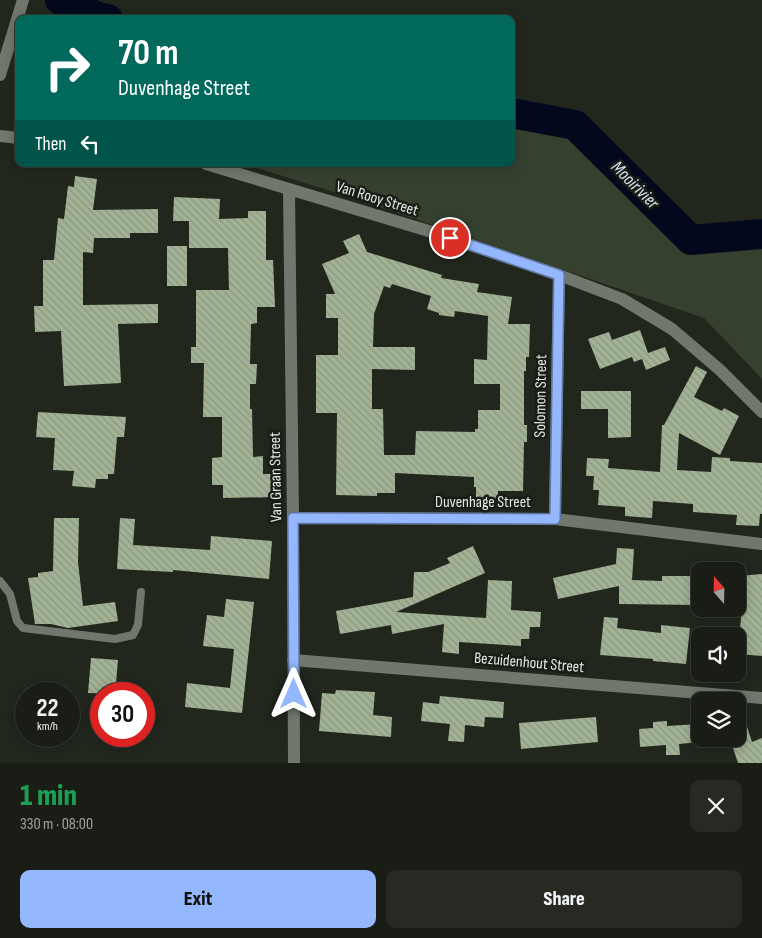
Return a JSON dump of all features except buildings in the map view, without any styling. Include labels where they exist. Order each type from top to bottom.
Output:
[{"type":"street","points":[[18,15],[23,0]]},
{"type":"street","points":[[0,75],[15,26]]},
{"type":"street","points":[[0,136],[15,138]]},
{"type":"street","name":"Van Rooy Street","points":[[216,167],[432,232],[559,275],[622,299],[672,329],[720,370],[762,412]]},
{"type":"street","name":"Van Graan Street","points":[[289,190],[294,763]]},
{"type":"street","name":"Solomon Street","points":[[555,519],[559,275]]},
{"type":"street","name":"Duvenhage Street","points":[[293,518],[555,519],[762,544]]},
{"type":"street","name":"Bezuidenhout Street","points":[[294,660],[762,698]]},
{"type":"lane","points":[[0,581],[10,594],[17,621],[23,628],[115,639],[133,635],[138,625],[141,592]]},
{"type":"green space","points":[[515,114],[575,125],[690,240],[762,234],[762,379],[704,318],[366,202],[254,167],[515,167]]},
{"type":"waterway","name":"Mooirivier","points":[[60,0],[94,15]]},
{"type":"waterway","name":"Mooirivier","points":[[515,114],[575,125],[691,240],[762,234]]},
{"type":"route","points":[[294,694],[293,518],[555,519],[559,275],[450,238]]}]
